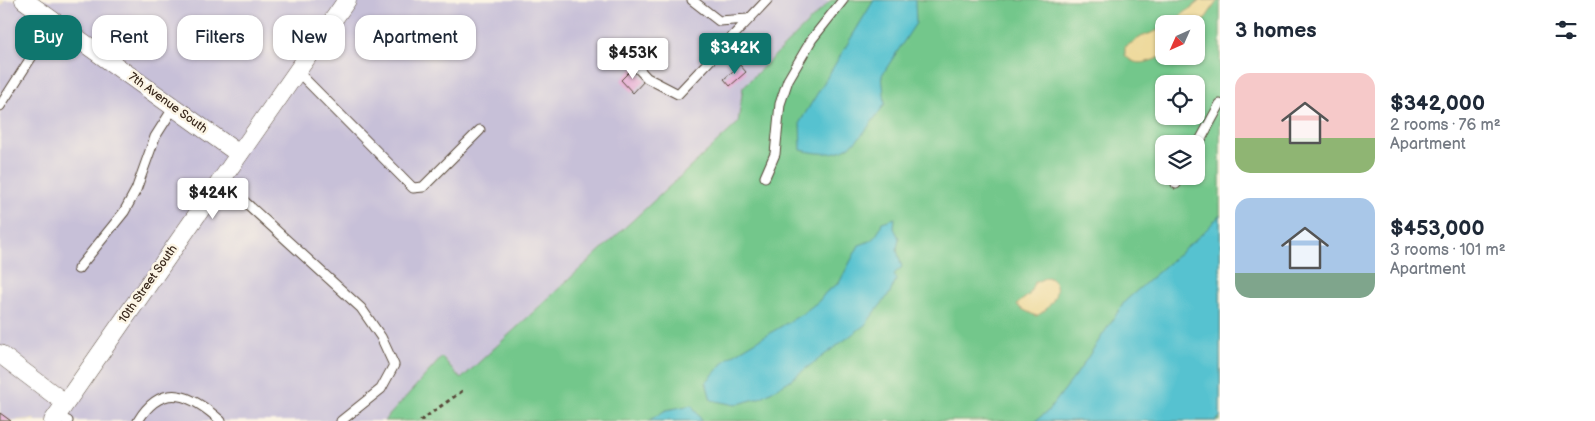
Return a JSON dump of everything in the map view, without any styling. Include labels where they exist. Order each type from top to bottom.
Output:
[{"type":"street","name":"7th Avenue South","points":[[24,0],[44,15]]},
{"type":"street","name":"10th Street South","points":[[61,415],[221,180],[347,0]]},
{"type":"street","name":"7th Avenue South","points":[[82,42],[239,154]]},
{"type":"street","points":[[0,354],[61,415]]},
{"type":"lane","points":[[692,0],[719,21],[748,19]]},
{"type":"lane","points":[[623,52],[647,78],[678,94],[767,0]]},
{"type":"lane","points":[[765,177],[775,154],[780,104],[788,80],[812,39],[843,0]]},
{"type":"lane","points":[[0,106],[30,60]]},
{"type":"lane","points":[[297,71],[413,188],[424,187],[480,130]]},
{"type":"lane","points":[[1203,135],[1220,104]]},
{"type":"lane","points":[[78,269],[124,212],[136,190],[155,137],[174,107]]},
{"type":"lane","points":[[221,180],[361,308],[381,337],[394,365],[382,389],[341,421]]},
{"type":"lane","points":[[138,421],[154,402],[169,395],[185,395],[221,421]]},
{"type":"path","points":[[420,421],[465,389]]},
{"type":"shaded area","points":[[5,0],[831,0],[743,87],[738,123],[461,380],[442,358],[384,421],[36,421],[34,419],[0,421],[0,7]]},
{"type":"green space","points":[[831,0],[1220,0],[1220,421],[384,421],[442,357],[461,379],[738,123],[743,87]]},
{"type":"sand","points":[[1201,0],[1218,0],[1205,19],[1205,15],[1182,15]]},
{"type":"sand","points":[[1155,32],[1155,59],[1139,63],[1134,62],[1125,55],[1125,47],[1141,37]]},
{"type":"sand","points":[[1047,277],[1056,286],[1056,292],[1051,304],[1036,316],[1020,308],[1017,304],[1029,295],[1034,283]]},
{"type":"water","points":[[874,0],[915,0],[916,23],[882,75],[885,104],[859,138],[842,150],[831,153],[818,153],[801,150],[800,122]]},
{"type":"water","points":[[1220,215],[1220,417],[1216,421],[1035,421],[1048,411],[1076,375],[1125,301],[1203,233]]},
{"type":"water","points":[[895,218],[894,228],[899,238],[897,250],[902,267],[894,274],[896,280],[890,293],[865,325],[789,381],[762,397],[735,405],[711,400],[706,382],[728,358],[802,314],[819,301],[826,292],[839,283],[859,245],[868,242],[874,237],[879,231],[882,222]]},
{"type":"water","points":[[692,405],[702,421],[648,421],[666,410]]},
{"type":"building","points":[[740,65],[746,72],[730,86],[724,79]]},
{"type":"building","points":[[633,68],[645,80],[633,93],[621,80]]},
{"type":"building","points":[[0,413],[11,421],[0,421]]}]
